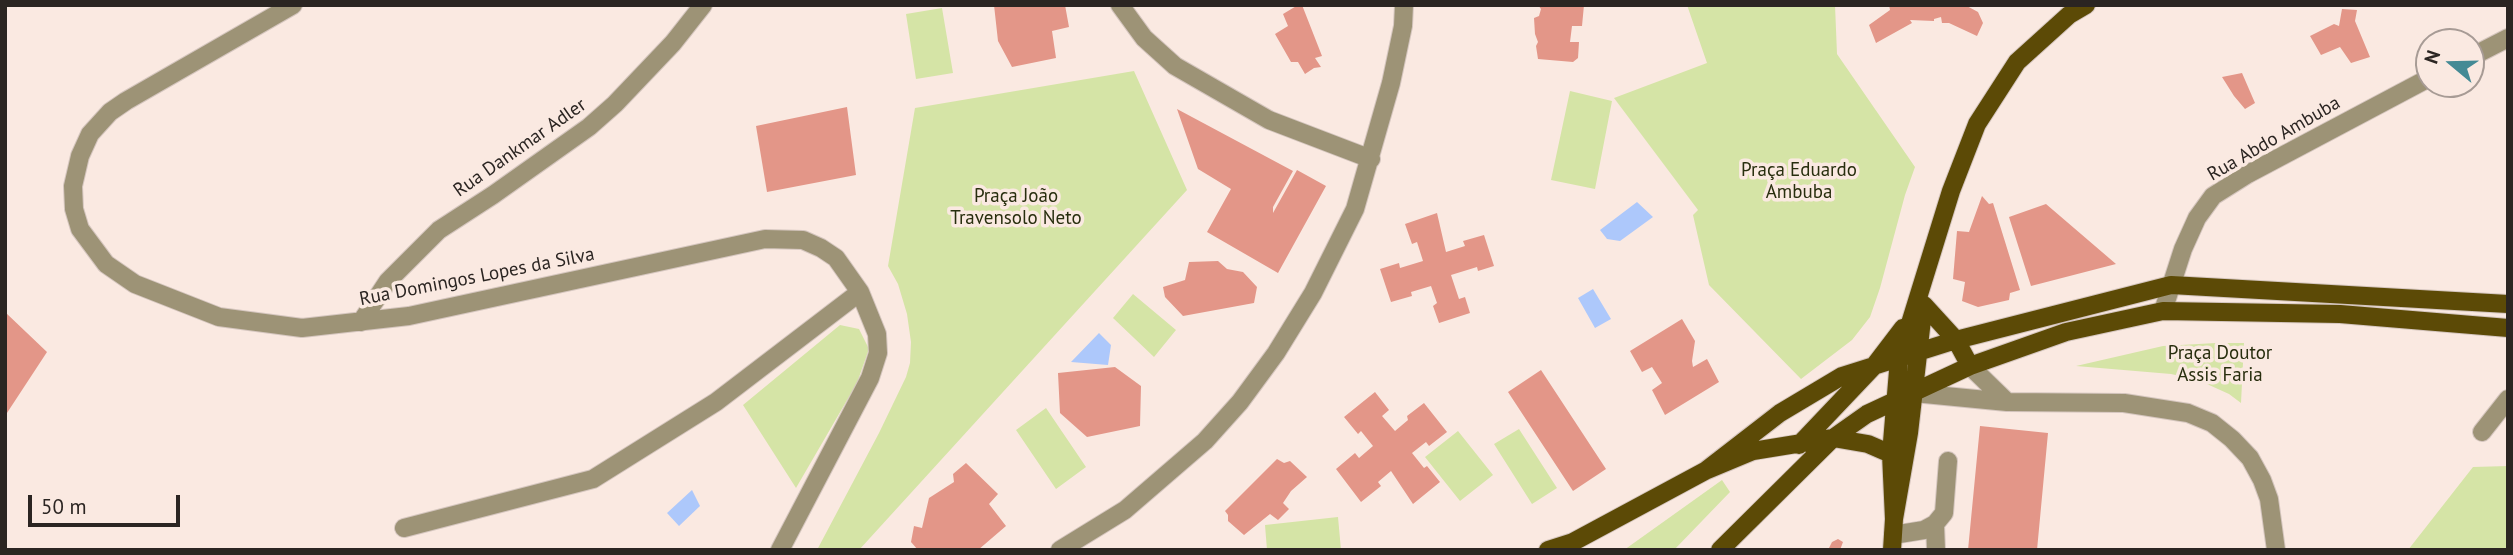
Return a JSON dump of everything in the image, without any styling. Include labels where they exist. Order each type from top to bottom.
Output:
[{"type":"main road","points":[[1893,534],[1914,393],[1920,308],[1927,272],[1951,191],[1976,124],[2017,62],[2068,15],[2086,5]]},
{"type":"main road","points":[[1705,471],[1780,413],[1842,376],[1956,340],[2171,285],[2508,304]]},
{"type":"main road","points":[[1920,308],[1956,340],[1970,366]]},
{"type":"main road","points":[[1893,534],[1891,454],[1894,400],[1899,359],[1920,308]]},
{"type":"main road","points":[[1778,489],[1798,445],[1874,366],[1920,308]]},
{"type":"main road","points":[[1720,550],[1778,489],[1833,438],[1867,414],[1970,366],[2066,332],[2164,311],[2340,314],[2508,328]]},
{"type":"main road","points":[[1548,550],[1573,542],[1705,471],[1753,451],[1833,438],[1868,444],[1891,454]]},
{"type":"street","name":"Rua Domingos Lopes da Silva","points":[[293,5],[110,112],[90,134],[80,156],[73,187],[74,209],[80,229],[106,264],[135,284],[219,317],[302,328],[409,316],[765,239],[803,240],[836,258],[860,292],[877,334],[878,353],[870,377],[780,550]]},
{"type":"street","name":"Rua Dankmar Adler","points":[[361,322],[388,281],[439,230],[589,127],[644,74],[704,5]]},
{"type":"street","points":[[1120,5],[1144,38],[1175,66],[1269,120],[1371,159]]},
{"type":"street","points":[[1060,550],[1125,510],[1205,441],[1240,402],[1276,353],[1313,293],[1355,209],[1371,159],[1403,26],[1404,5]]},
{"type":"street","points":[[2485,50],[2508,38]]},
{"type":"street","name":"Rua Abdo Ambuba","points":[[2164,311],[2183,249],[2197,218],[2213,196],[2248,174],[2415,85]]},
{"type":"street","points":[[404,528],[593,479],[716,402],[860,292]]},
{"type":"street","points":[[1970,366],[2007,402]]},
{"type":"street","points":[[1914,393],[2007,402],[2124,403],[2188,413],[2212,423],[2250,458],[2262,480],[2270,499],[2276,550]]},
{"type":"street","points":[[2482,432],[2508,399]]},
{"type":"street","points":[[1893,534],[1924,530],[1935,524],[1944,513],[1948,461]]},
{"type":"street","points":[[1935,524],[1936,550]]},
{"type":"green space","name":"Praça Eduardo Ambuba","points":[[1687,5],[1835,5],[1837,54],[1915,167],[1870,317],[1852,340],[1801,379],[1709,285],[1693,215],[1698,210],[1614,98],[1707,63]]},
{"type":"green space","points":[[942,8],[953,73],[916,79],[906,14]]},
{"type":"green space","name":"Praça João Travensolo Neto","points":[[1134,71],[1187,190],[859,550],[817,550],[879,433],[910,363],[911,342],[907,314],[898,284],[888,266],[915,108]]},
{"type":"green space","points":[[1570,91],[1612,101],[1595,189],[1551,180]]},
{"type":"green space","points":[[1133,294],[1176,330],[1154,357],[1113,318]]},
{"type":"green space","points":[[840,325],[859,329],[869,349],[857,383],[796,488],[743,405]]},
{"type":"green space","name":"Praça Doutor Assis Faria","points":[[2244,343],[2241,403],[2229,394],[2198,380],[2171,374],[2076,366],[2163,346]]},
{"type":"green space","points":[[1046,408],[1086,467],[1056,489],[1016,430]]},
{"type":"green space","points":[[1519,429],[1557,488],[1532,504],[1494,444]]},
{"type":"green space","points":[[1458,431],[1493,475],[1460,501],[1425,457]]},
{"type":"green space","points":[[2508,466],[2508,550],[2408,550],[2473,467]]},
{"type":"green space","points":[[1722,480],[1730,492],[1674,550],[1624,550]]},
{"type":"green space","points":[[1338,517],[1341,550],[1267,550],[1265,525]]},
{"type":"water","points":[[1637,202],[1653,217],[1620,241],[1607,239],[1600,230]]},
{"type":"water","points":[[1593,289],[1611,319],[1595,328],[1578,298]]},
{"type":"water","points":[[1099,333],[1111,345],[1108,365],[1071,362]]},
{"type":"water","points":[[692,490],[700,506],[679,526],[667,513]]},
{"type":"building","points":[[994,5],[1065,5],[1069,27],[1052,31],[1056,58],[1012,67],[998,41]]},
{"type":"building","points":[[1302,5],[1322,56],[1315,58],[1321,67],[1305,74],[1298,62],[1291,62],[1275,34],[1288,26],[1283,14]]},
{"type":"building","points":[[1538,5],[1584,5],[1582,26],[1572,26],[1570,42],[1579,42],[1578,58],[1573,62],[1538,59],[1534,18],[1539,16],[1541,9]]},
{"type":"building","points":[[1889,5],[1965,5],[1978,12],[1983,23],[1977,36],[1949,23],[1942,23],[1941,17],[1934,21],[1910,20],[1912,23],[1876,43],[1869,25],[1890,10]]},
{"type":"building","points":[[2342,9],[2357,10],[2355,21],[2370,57],[2351,63],[2340,47],[2321,55],[2310,36],[2334,24],[2339,26]]},
{"type":"building","points":[[2242,73],[2255,103],[2245,109],[2222,77]]},
{"type":"building","points":[[847,107],[856,175],[767,192],[756,126]]},
{"type":"building","points":[[1177,109],[1293,171],[1273,207],[1273,213],[1297,170],[1326,186],[1278,273],[1207,232],[1231,189],[1198,169]]},
{"type":"building","points":[[1982,196],[1989,204],[1993,203],[2020,290],[2010,293],[2009,300],[1978,307],[1962,301],[1965,282],[1953,279],[1957,231],[1969,232]]},
{"type":"building","points":[[2046,204],[2116,264],[2031,286],[2009,217]]},
{"type":"building","points":[[1437,213],[1446,252],[1465,246],[1463,241],[1484,235],[1494,266],[1478,271],[1477,267],[1451,275],[1459,299],[1465,297],[1470,313],[1439,323],[1433,306],[1437,303],[1431,286],[1411,292],[1412,296],[1391,302],[1380,269],[1399,263],[1400,268],[1423,261],[1417,242],[1412,244],[1405,224]]},
{"type":"building","points":[[1218,261],[1227,269],[1243,272],[1257,287],[1254,303],[1183,316],[1165,297],[1163,287],[1185,280],[1189,262]]},
{"type":"building","points":[[5,312],[47,352],[5,416]]},
{"type":"building","points":[[1682,319],[1695,341],[1693,367],[1707,359],[1719,382],[1665,415],[1652,390],[1662,383],[1652,367],[1642,372],[1630,351]]},
{"type":"building","points":[[1115,367],[1141,386],[1140,426],[1087,437],[1060,413],[1058,373]]},
{"type":"building","points":[[1541,370],[1606,469],[1573,491],[1508,392]]},
{"type":"building","points":[[1375,392],[1389,410],[1382,416],[1395,431],[1408,420],[1407,416],[1424,403],[1447,432],[1429,446],[1426,442],[1412,453],[1440,482],[1413,504],[1391,471],[1378,482],[1381,486],[1361,502],[1336,469],[1355,453],[1359,458],[1373,446],[1361,431],[1358,434],[1344,417]]},
{"type":"building","points":[[1980,426],[2048,433],[2037,550],[1968,550]]},
{"type":"building","points":[[1277,459],[1284,463],[1290,461],[1307,477],[1291,491],[1283,503],[1289,509],[1278,520],[1270,514],[1244,535],[1228,521],[1225,511]]},
{"type":"building","points":[[966,463],[998,494],[989,504],[1006,526],[978,550],[918,550],[911,542],[914,526],[922,528],[929,498],[954,482],[953,474]]},
{"type":"building","points":[[1838,539],[1843,542],[1840,550],[1828,550],[1832,542]]}]
